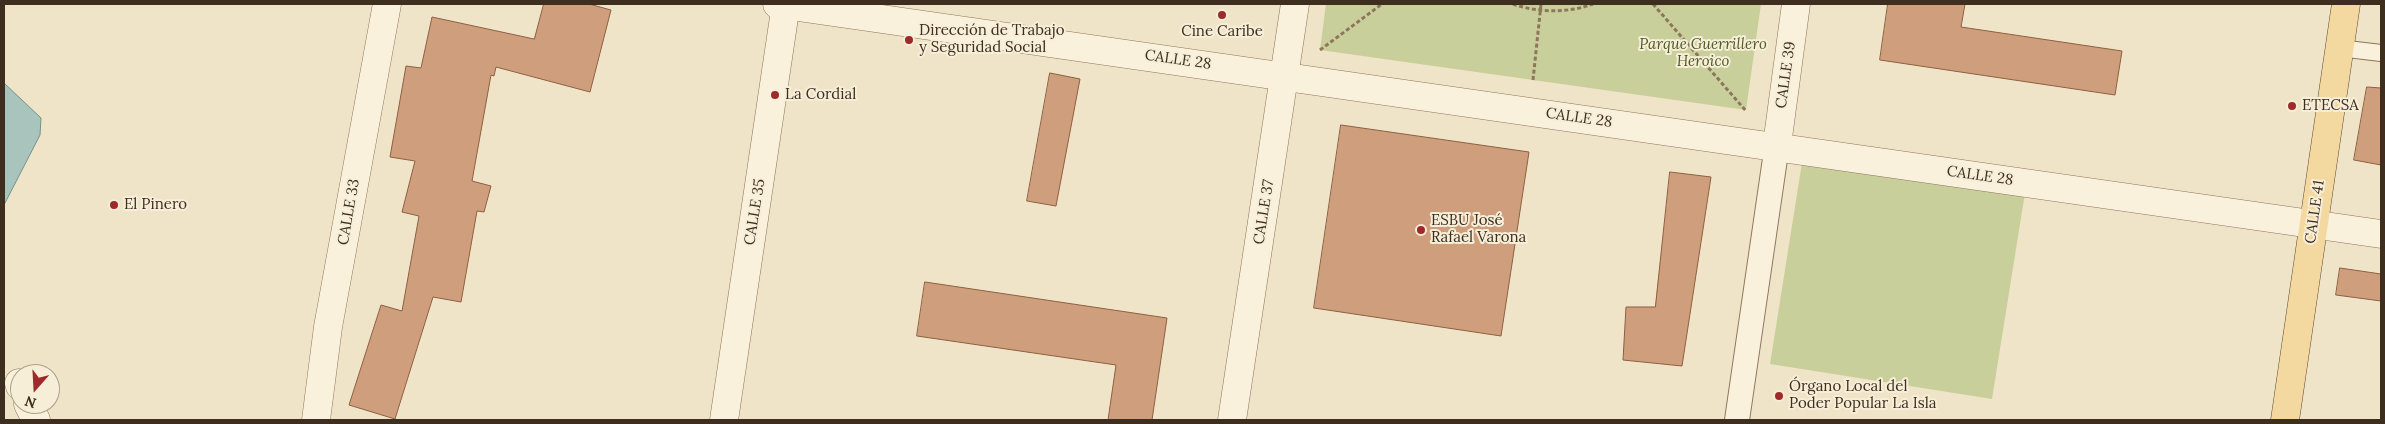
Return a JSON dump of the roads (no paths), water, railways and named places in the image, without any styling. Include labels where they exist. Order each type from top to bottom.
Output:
[{"type":"main road","name":"CALLE 41","points":[[2285,420],[2346,4]]},
{"type":"street","name":"CALLE 33","points":[[316,420],[328,327],[387,4]]},
{"type":"street","name":"CALLE 28","points":[[783,4],[2381,234]]},
{"type":"street","name":"CALLE 35","points":[[724,420],[783,4]]},
{"type":"street","name":"CALLE 37","points":[[1232,420],[1295,4]]},
{"type":"street","name":"CALLE 39","points":[[1777,146],[1796,4]]},
{"type":"street","points":[[1738,420],[1777,146]]},
{"type":"lane","points":[[2340,48],[2381,53]]},
{"type":"water","points":[[4,83],[41,118],[40,135],[4,205]]},
{"type":"place","name":"Cine Caribe","points":[[1222,15]]},
{"type":"place","name":"Dirección de Trabajo y Seguridad Social","points":[[909,40]]},
{"type":"place","name":"La Cordial","points":[[775,95]]},
{"type":"place","name":"ETECSA","points":[[2292,106]]},
{"type":"place","name":"El Pinero","points":[[114,205]]},
{"type":"place","name":"ESBU José Rafael Varona","points":[[1421,230]]},
{"type":"place","name":"Órgano Local del Poder Popular La Isla","points":[[1779,396]]},
{"type":"park label","name":"Parque Guerrillero Heroico","points":[[1703,54]]}]
